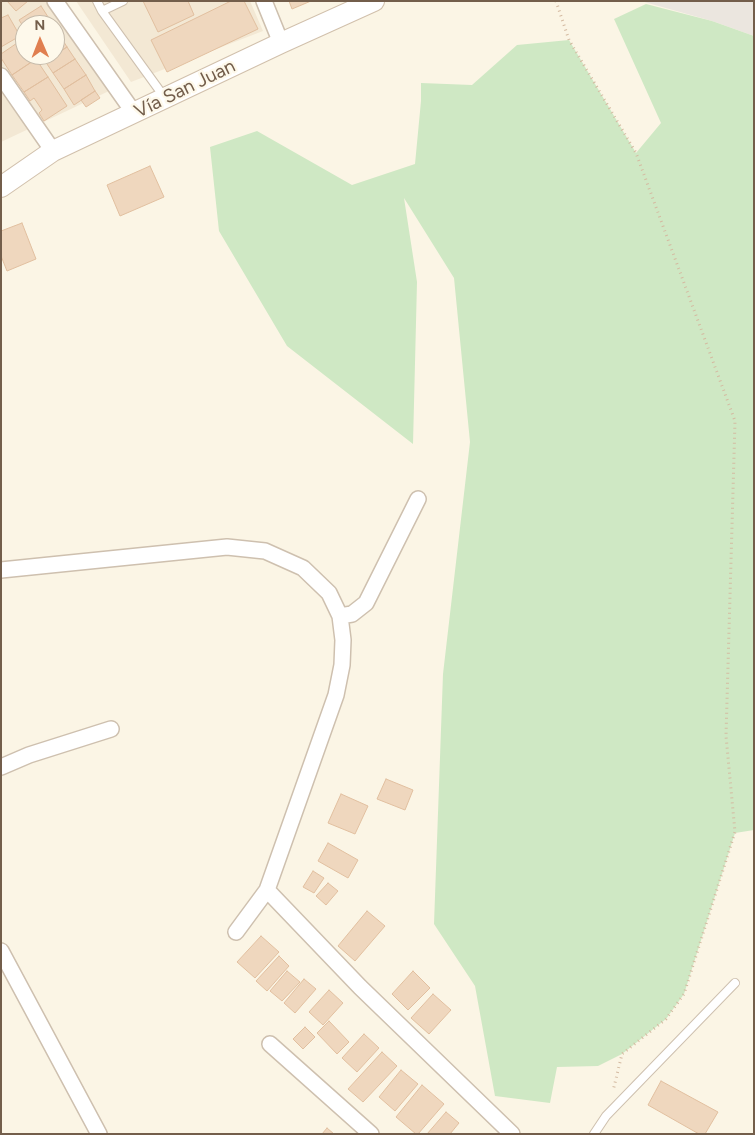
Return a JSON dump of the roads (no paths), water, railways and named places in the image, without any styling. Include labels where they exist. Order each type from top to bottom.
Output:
[{"type":"street","points":[[55,1],[134,113]]},
{"type":"street","points":[[264,1],[281,43]]},
{"type":"street","name":"Vía San Juan","points":[[1,186],[53,151],[374,1]]},
{"type":"street","points":[[1,76],[53,151]]},
{"type":"street","points":[[340,616],[352,614],[366,603],[418,499]]},
{"type":"street","points":[[1,570],[227,547],[265,551],[303,568],[329,593],[340,616],[343,640],[342,665],[336,695],[267,890],[236,932]]},
{"type":"street","points":[[1,767],[29,754],[111,728]]},
{"type":"street","points":[[267,890],[360,987],[512,1134]]},
{"type":"street","points":[[1,950],[99,1134]]},
{"type":"street","points":[[270,1044],[371,1134]]},
{"type":"lane","points":[[97,1],[102,11],[165,98]]},
{"type":"lane","points":[[102,11],[123,1]]},
{"type":"lane","points":[[594,1134],[606,1116],[735,983]]}]
